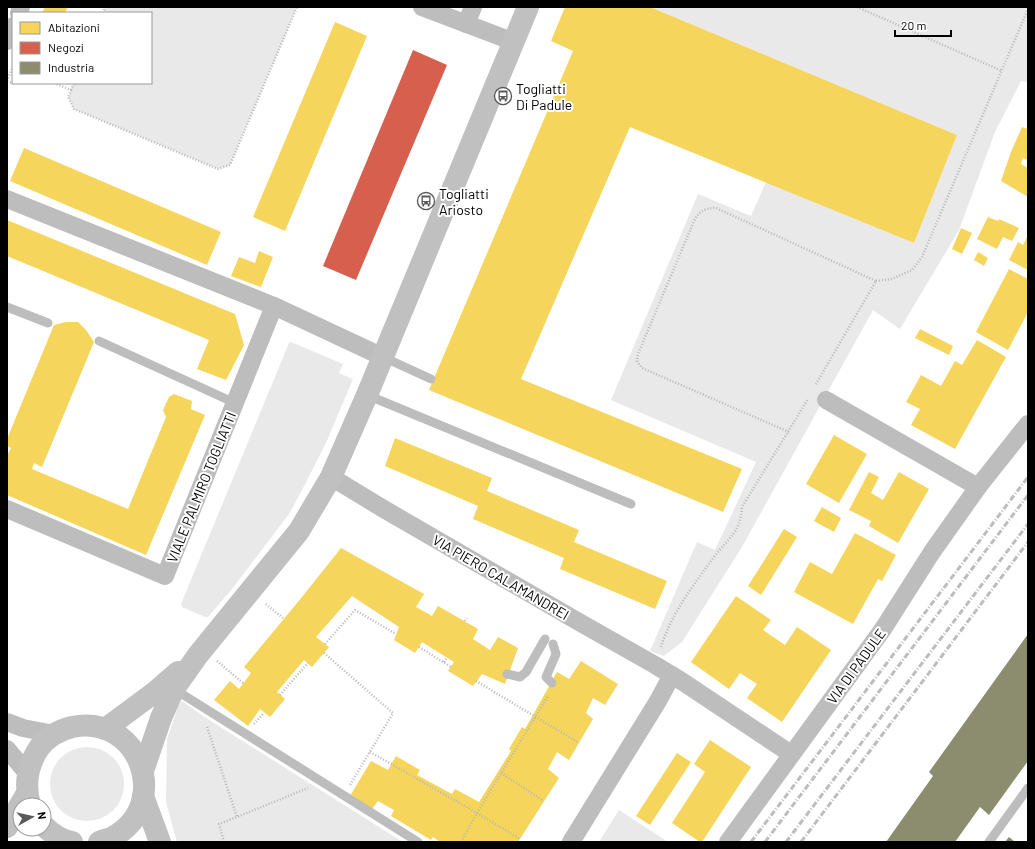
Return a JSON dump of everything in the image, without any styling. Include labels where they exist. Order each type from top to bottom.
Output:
[{"type":"street","points":[[422,7],[514,42]]},
{"type":"street","points":[[466,24],[473,7]]},
{"type":"street","points":[[143,771],[161,718],[174,689],[205,656],[299,531],[331,477],[383,357],[528,7]]},
{"type":"street","points":[[7,41],[12,28]]},
{"type":"street","points":[[7,199],[274,306],[383,357]]},
{"type":"street","name":"VIALE PALMIRO TOGLIATTI","points":[[7,509],[165,576],[274,306]]},
{"type":"street","points":[[817,399],[978,487]]},
{"type":"street","name":"VIA DI PADULE","points":[[728,842],[883,629],[932,552],[978,487],[1028,424]]},
{"type":"street","name":"VIA PIERO CALAMANDREI","points":[[331,477],[672,675],[791,754]]},
{"type":"street","points":[[105,729],[205,656]]},
{"type":"street","points":[[570,842],[658,701],[672,675]]},
{"type":"street","points":[[7,722],[23,728],[54,734]]},
{"type":"street","points":[[7,827],[28,790],[32,758],[42,744],[54,734],[67,728],[92,726],[105,729],[118,735],[129,745],[138,757],[143,771],[145,784],[138,813],[127,827],[113,837],[99,842]]},
{"type":"street","points":[[7,749],[28,790]]},
{"type":"street","points":[[143,796],[160,842]]},
{"type":"street","points":[[52,834],[67,842]]},
{"type":"lane","points":[[7,307],[48,323]]},
{"type":"lane","points":[[99,341],[235,402]]},
{"type":"lane","points":[[383,357],[431,379]]},
{"type":"lane","points":[[367,395],[631,504]]},
{"type":"lane","points":[[507,674],[520,677],[526,672],[549,641],[556,654],[546,677],[552,687]]},
{"type":"lane","points":[[174,689],[418,842]]},
{"type":"lane","points":[[989,842],[1028,788]]},
{"type":"path","points":[[74,84],[68,97],[74,109],[218,169],[230,165],[297,7]]},
{"type":"path","points":[[857,7],[1002,71]]},
{"type":"path","points":[[789,432],[642,368],[638,361],[638,354],[697,216],[703,210],[716,208],[876,281],[892,279],[912,270],[922,257],[1028,10]]},
{"type":"path","points":[[7,82],[12,69]]},
{"type":"path","points":[[56,84],[71,90]]},
{"type":"path","points":[[816,385],[876,281]]},
{"type":"path","points":[[655,665],[664,637],[683,601],[716,555],[732,537],[741,519],[742,507],[789,432],[817,399]]},
{"type":"path","points":[[262,600],[284,619]]},
{"type":"path","points":[[325,644],[355,610],[396,634]]},
{"type":"path","points":[[419,647],[452,666]]},
{"type":"path","points":[[324,653],[393,713],[343,796]]},
{"type":"path","points":[[205,656],[243,683]]},
{"type":"path","points":[[444,662],[447,657]]},
{"type":"path","points":[[280,695],[308,663]]},
{"type":"path","points":[[476,681],[579,743]]},
{"type":"path","points":[[460,842],[552,687]]},
{"type":"path","points":[[206,710],[203,713],[203,716],[237,816]]},
{"type":"path","points":[[370,752],[520,839]]},
{"type":"path","points":[[502,773],[542,800]]},
{"type":"path","points":[[224,842],[219,824],[314,786],[319,781]]},
{"type":"shaded area","points":[[105,7],[297,7],[230,165],[218,169],[74,109],[68,97],[74,84],[152,84],[152,12],[103,12]]},
{"type":"shaded area","points":[[650,7],[1028,7],[1028,82],[1021,81],[995,132],[959,230],[900,329],[873,310],[742,547],[682,642],[664,656],[650,651],[697,542],[715,550],[756,462],[611,400],[698,194],[751,216],[766,182],[914,243],[957,135]]},
{"type":"shaded area","points":[[291,342],[343,364],[339,373],[353,379],[326,443],[289,514],[232,589],[208,617],[205,617],[182,607],[181,604],[289,343]]},
{"type":"shaded area","points":[[182,701],[203,716],[403,842],[177,842],[166,802],[167,739],[178,707]]},
{"type":"shaded area","points":[[87,747],[108,753],[118,763],[124,784],[118,805],[108,815],[87,821],[66,815],[56,805],[50,784],[56,763],[66,753]]},
{"type":"shaded area","points":[[619,810],[668,842],[599,842]]},
{"type":"building: Abitazioni","points":[[45,7],[68,7],[66,12],[42,12]]},
{"type":"building: Abitazioni","points":[[565,7],[650,7],[957,135],[914,243],[630,127],[521,379],[742,469],[723,512],[429,390],[573,51],[551,41]]},
{"type":"building: Abitazioni","points":[[335,22],[367,36],[285,231],[253,217]]},
{"type":"building: Abitazioni","points":[[1022,127],[1028,129],[1028,156],[1026,160],[1023,158],[1021,164],[1028,168],[1028,197],[1001,181]]},
{"type":"building: Abitazioni","points":[[24,148],[221,232],[207,265],[10,181]]},
{"type":"building: Abitazioni","points":[[988,217],[998,221],[999,219],[1019,228],[1012,241],[1003,237],[997,249],[977,239]]},
{"type":"building: Abitazioni","points":[[7,220],[235,314],[244,345],[226,380],[197,369],[209,340],[7,256]]},
{"type":"building: Abitazioni","points":[[961,228],[972,233],[962,254],[952,249]]},
{"type":"building: Abitazioni","points":[[1028,235],[1028,270],[1009,260],[1018,242],[1023,245]]},
{"type":"building: Abitazioni","points":[[259,251],[273,257],[261,287],[231,276],[239,257],[255,263]]},
{"type":"building: Abitazioni","points":[[978,252],[988,258],[984,266],[974,260]]},
{"type":"building: Abitazioni","points":[[1009,269],[1028,279],[1028,312],[1008,350],[976,332]]},
{"type":"building: Abitazioni","points":[[66,322],[78,322],[86,330],[94,342],[42,467],[34,463],[32,469],[128,509],[166,417],[163,410],[169,397],[174,394],[192,401],[191,409],[205,415],[146,555],[7,495],[7,456],[11,448],[7,446],[7,439],[54,325]]},
{"type":"building: Abitazioni","points":[[920,329],[953,346],[949,355],[915,338]]},
{"type":"building: Abitazioni","points":[[977,340],[1006,357],[955,449],[911,425],[920,409],[906,402],[921,375],[941,386],[955,361],[962,365]]},
{"type":"building: Abitazioni","points":[[834,435],[867,454],[839,503],[806,484]]},
{"type":"building: Abitazioni","points":[[395,438],[492,478],[487,491],[579,530],[574,542],[667,581],[655,609],[560,569],[564,558],[473,519],[478,506],[385,466]]},
{"type":"building: Abitazioni","points":[[869,472],[879,477],[871,493],[883,500],[899,472],[929,489],[898,543],[869,526],[871,521],[849,510]]},
{"type":"building: Abitazioni","points":[[822,507],[841,518],[834,532],[814,521]]},
{"type":"building: Abitazioni","points":[[784,529],[797,537],[761,595],[748,586]]},
{"type":"building: Abitazioni","points":[[855,533],[896,555],[882,581],[878,579],[853,624],[794,592],[810,562],[832,574]]},
{"type":"building: Abitazioni","points":[[341,548],[424,594],[416,607],[432,616],[438,606],[478,629],[473,639],[490,650],[498,637],[518,648],[505,684],[482,674],[473,686],[448,671],[454,662],[422,642],[415,653],[394,640],[399,627],[352,596],[316,637],[329,647],[312,667],[304,660],[277,692],[285,699],[270,717],[260,709],[248,726],[214,700],[230,681],[239,689],[251,673],[244,667]]},
{"type":"building: Abitazioni","points":[[736,596],[771,620],[763,630],[785,645],[797,627],[831,650],[782,722],[747,698],[757,684],[740,673],[729,689],[691,662]]},
{"type":"building: Abitazioni","points":[[581,661],[618,684],[605,705],[593,698],[586,713],[593,719],[569,760],[557,752],[548,769],[559,778],[518,842],[440,842],[433,837],[431,840],[391,816],[394,810],[378,801],[372,809],[350,796],[371,761],[388,770],[396,756],[420,770],[417,775],[452,794],[455,789],[479,802],[511,751],[509,749],[522,727],[525,729],[557,672],[569,679]]},
{"type":"building: Abitazioni","points":[[710,740],[751,767],[702,842],[700,842],[672,823],[705,772],[694,764]]},
{"type":"building: Abitazioni","points":[[677,753],[691,762],[650,825],[636,816]]},
{"type":"building: Negozi","points":[[413,50],[447,65],[356,280],[323,266]]},
{"type":"building: Industria","points":[[1028,634],[1028,761],[989,815],[980,807],[955,842],[886,842],[933,776],[929,772]]},
{"type":"building: Industria","points":[[1009,837],[1015,842],[1005,842]]},
{"type":"railway","points":[[751,842],[1028,477]]},
{"type":"railway","points":[[765,842],[1028,495]]},
{"type":"railway","points":[[786,842],[1028,524]]},
{"type":"railway","points":[[801,842],[1028,542]]},
{"type":"place","name":"Togliatti Di Padule","points":[[503,96]]},
{"type":"place","name":"Togliatti Ariosto","points":[[426,201]]}]
